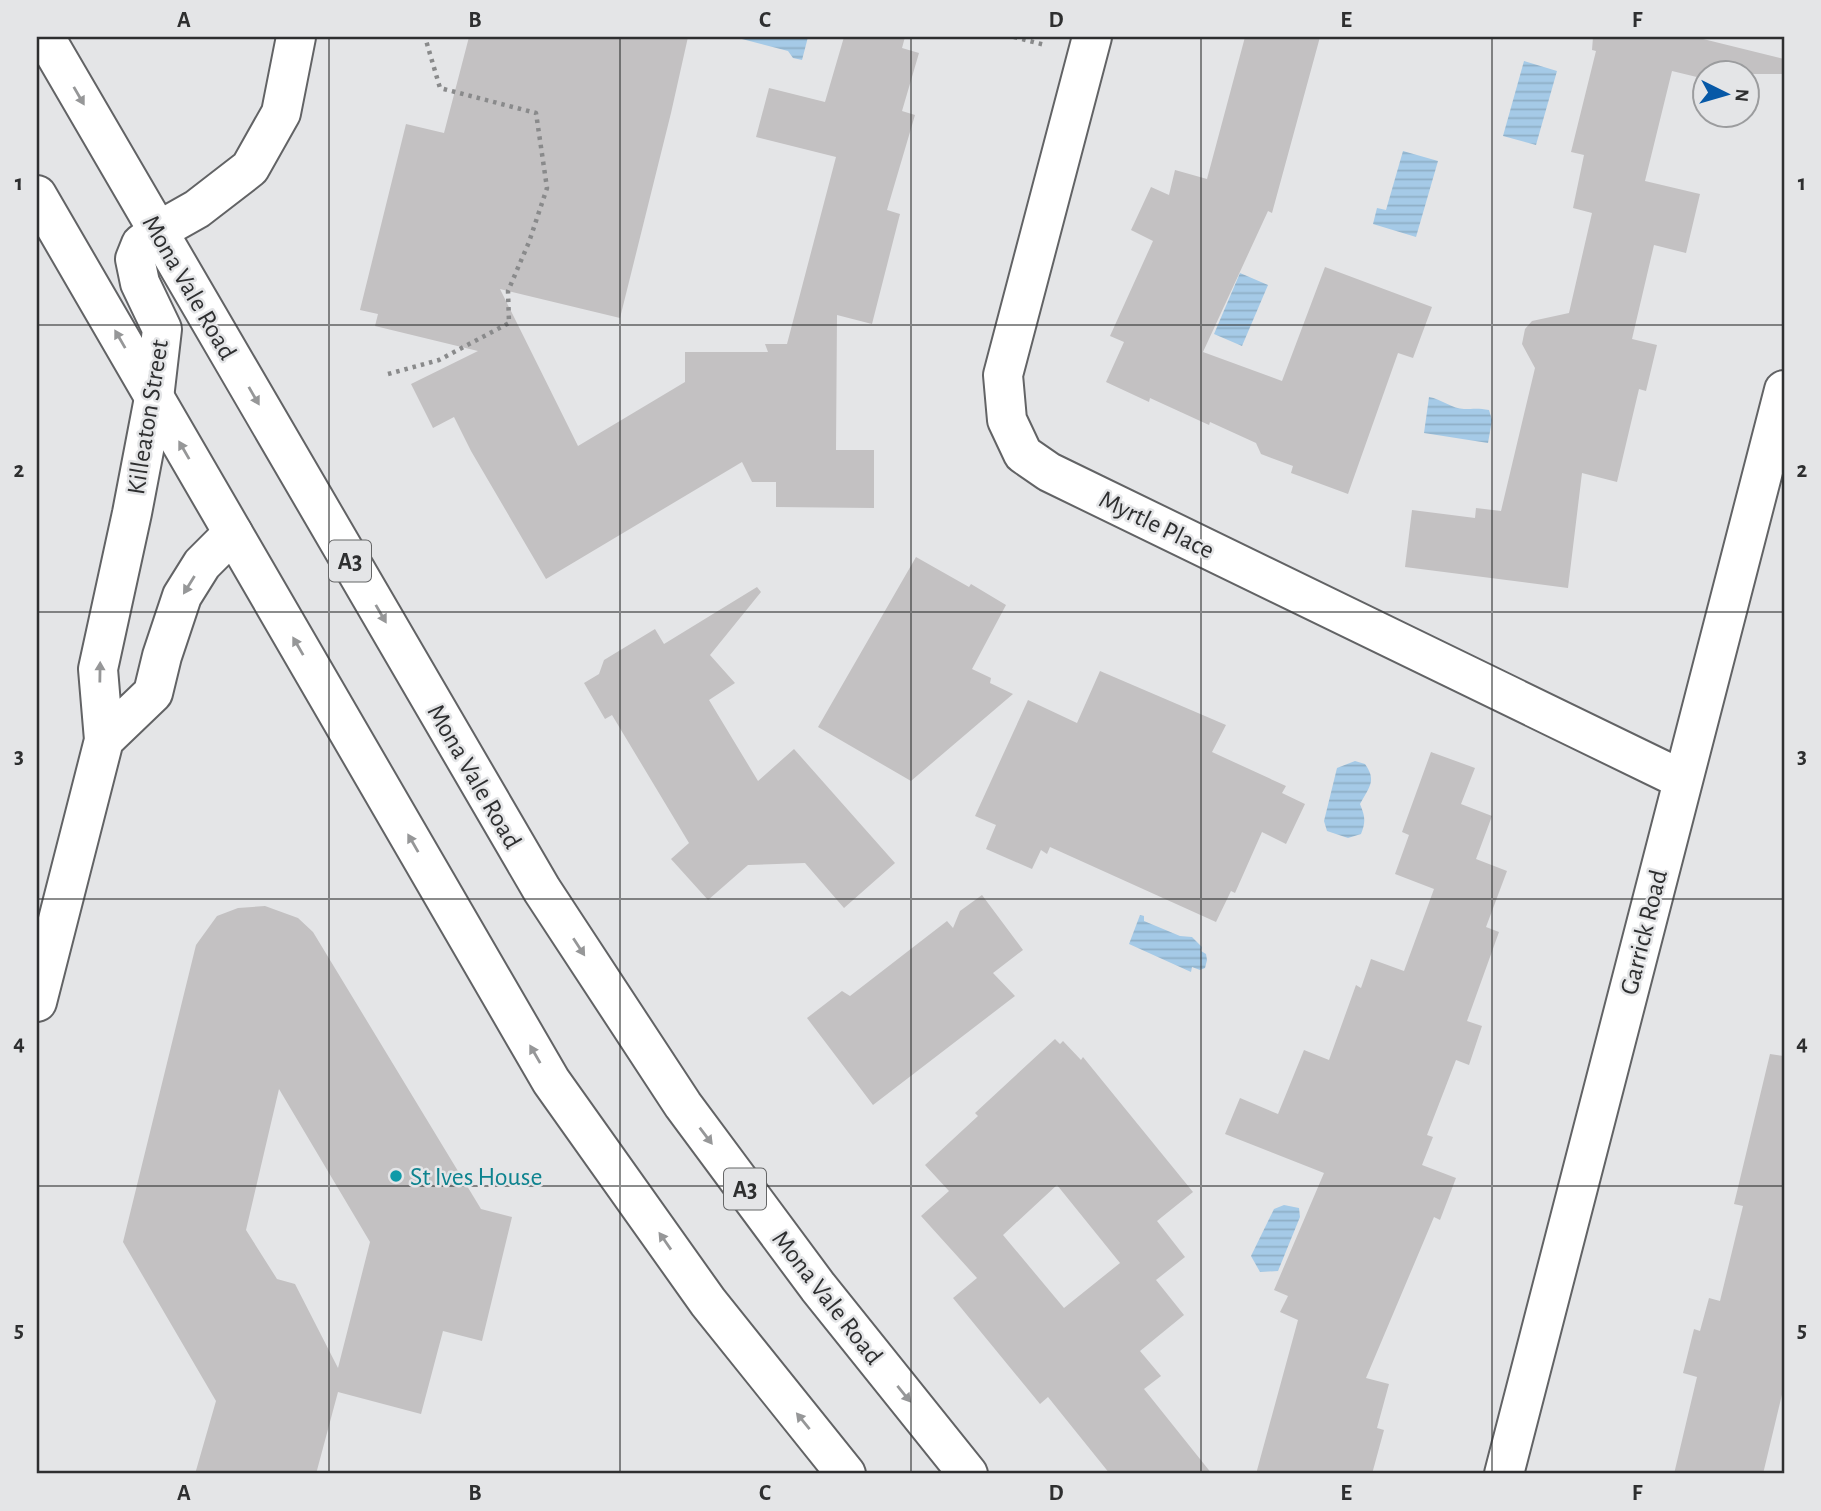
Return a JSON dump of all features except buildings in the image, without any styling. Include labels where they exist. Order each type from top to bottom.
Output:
[{"type":"main road","name":"Mona Vale Road","points":[[45,37],[542,890],[683,1105],[818,1287],[968,1474]]},
{"type":"main road","name":"Killeaton Street","points":[[37,1002],[104,740],[98,668],[154,398],[162,329],[140,283],[135,259],[141,244],[197,209],[250,168],[281,113],[296,37]]},
{"type":"main road","name":"Myrtle Place","points":[[1091,37],[1003,375],[1007,420],[1023,454],[1049,472],[1682,780]]},
{"type":"main road","points":[[37,195],[551,1081],[708,1302],[846,1474]]},
{"type":"main road","name":"Garrick Road","points":[[1504,1474],[1784,390]]},
{"type":"main road","points":[[104,740],[153,693],[182,596],[202,564],[233,533]]},
{"type":"path","points":[[388,374],[439,360],[509,324],[508,291],[529,242],[547,188],[536,113],[440,88],[425,37]]},
{"type":"water","points":[[808,37],[802,60],[793,58],[788,51],[742,39]]},
{"type":"water","points":[[1524,61],[1557,71],[1536,145],[1503,136]]},
{"type":"water","points":[[1403,151],[1438,161],[1416,237],[1373,224],[1377,208],[1386,210]]},
{"type":"water","points":[[1240,273],[1268,285],[1242,346],[1214,334]]},
{"type":"water","points":[[1429,397],[1460,409],[1489,410],[1492,420],[1488,443],[1424,433]]},
{"type":"water","points":[[1355,761],[1365,764],[1371,780],[1360,804],[1364,819],[1361,834],[1348,838],[1327,831],[1324,821],[1337,768]]},
{"type":"water","points":[[1140,915],[1144,916],[1144,921],[1180,936],[1192,937],[1206,954],[1205,968],[1200,970],[1192,967],[1191,972],[1129,944]]},
{"type":"water","points":[[1284,1205],[1299,1208],[1300,1217],[1278,1271],[1260,1272],[1251,1256],[1274,1209]]},
{"type":"place","name":"St Ives House","points":[[396,1176]]}]
